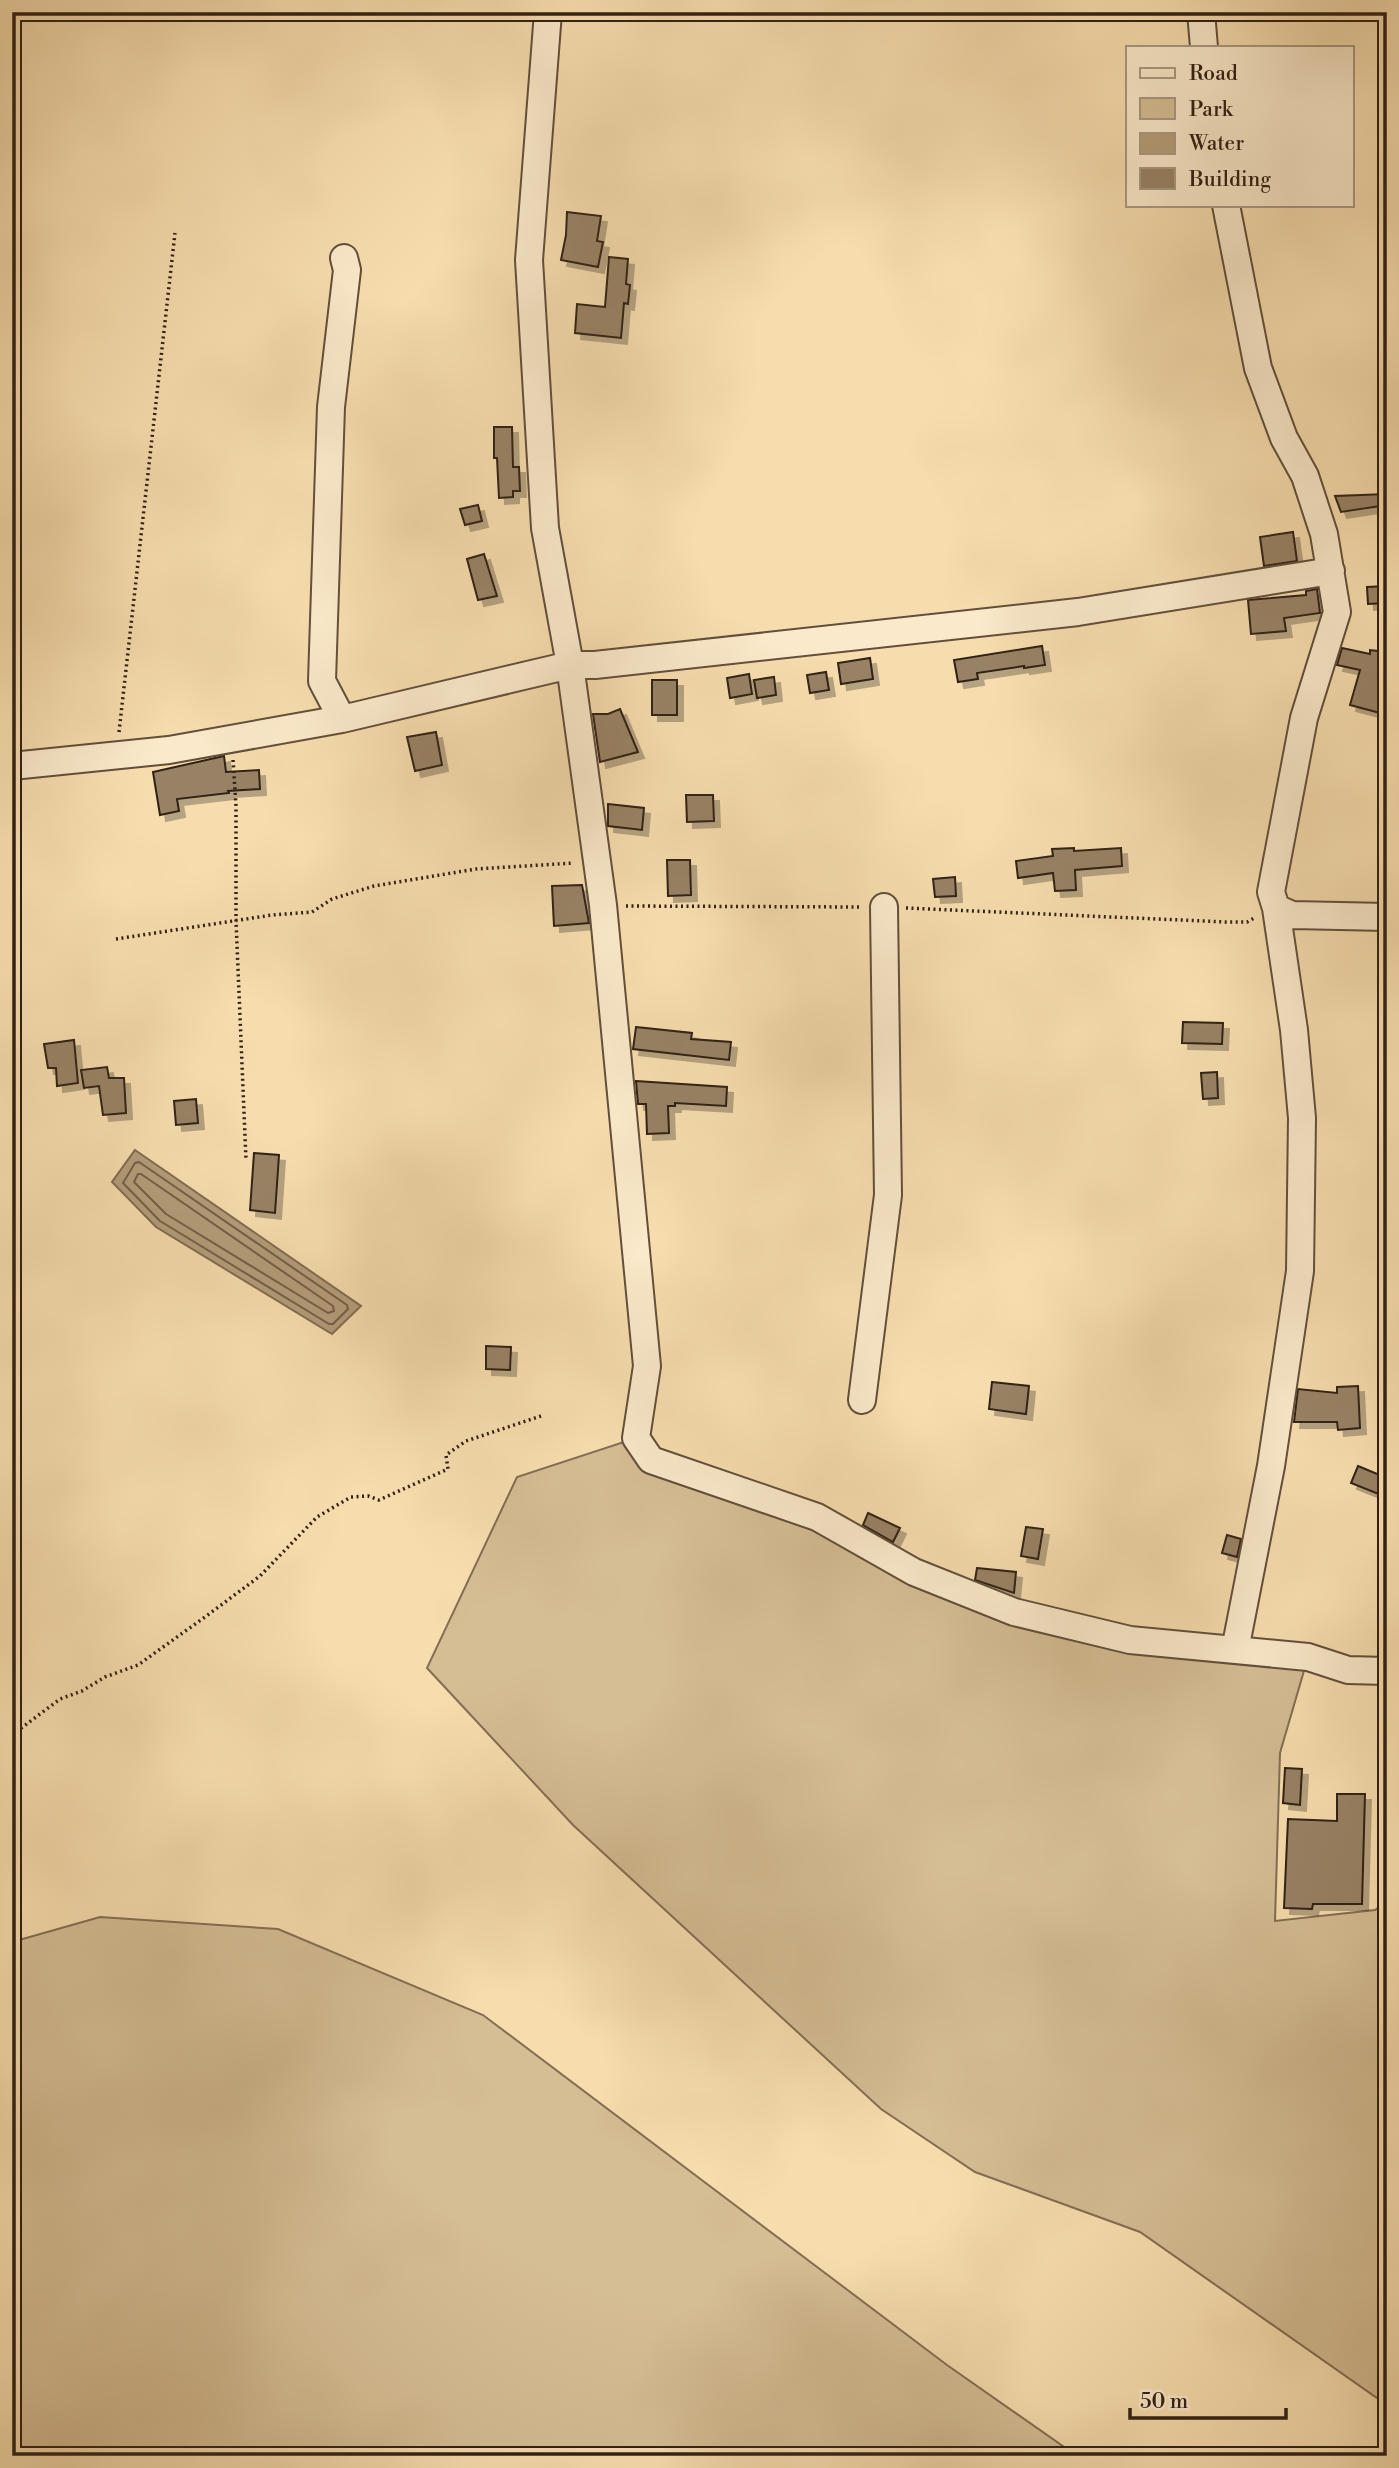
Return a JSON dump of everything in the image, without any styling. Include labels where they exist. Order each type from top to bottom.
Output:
[{"type":"street","points":[[548,12],[530,260],[545,528],[570,665],[603,905],[647,1366],[636,1438],[651,1460],[817,1517],[914,1572],[1014,1612],[1130,1640],[1308,1657],[1348,1670],[1387,1671]]},
{"type":"street","points":[[1201,12],[1204,46]]},
{"type":"street","points":[[1226,206],[1258,368],[1284,438],[1305,476],[1324,534],[1336,612],[1304,718],[1271,892],[1276,908],[1294,1030],[1302,1118],[1300,1271],[1272,1466],[1235,1650]]},
{"type":"street","points":[[342,719],[322,681],[331,407],[347,270],[344,258]]},
{"type":"street","points":[[12,766],[169,750],[342,719],[570,665],[595,665],[1078,612],[1331,571]]},
{"type":"street","points":[[862,1400],[888,1195],[884,907]]},
{"type":"street","points":[[1276,908],[1292,915],[1387,917]]},
{"type":"path","points":[[118,755],[119,715],[175,233]]},
{"type":"path","points":[[231,739],[236,806],[236,921],[246,1160]]},
{"type":"path","points":[[116,939],[312,912],[332,899],[374,886],[476,869],[597,862]]},
{"type":"path","points":[[603,905],[884,907],[1226,922],[1247,922],[1276,908]]},
{"type":"path","points":[[12,1735],[60,1699],[82,1691],[105,1677],[138,1665],[172,1641],[260,1576],[317,1517],[351,1497],[368,1496],[379,1500],[417,1484],[448,1469],[446,1455],[466,1441],[541,1416]]},
{"type":"green space","points":[[636,1438],[1014,1612],[1308,1657],[1280,1753],[1275,1921],[1375,1910],[1387,1901],[1387,2405],[1140,2232],[975,2172],[881,2109],[573,1825],[427,1668],[517,1477]]},
{"type":"green space","points":[[100,1917],[278,1929],[483,2015],[947,2365],[1077,2456],[12,2456],[12,1942]]},
{"type":"water","points":[[135,1150],[361,1306],[332,1334],[156,1227],[112,1182]]},
{"type":"building","points":[[567,212],[601,216],[597,241],[603,242],[598,267],[561,260]]},
{"type":"building","points":[[609,257],[628,259],[626,284],[630,285],[628,304],[624,303],[621,338],[575,333],[577,304],[605,307]]},
{"type":"building","points":[[494,427],[512,427],[513,467],[519,467],[520,491],[513,491],[513,497],[499,498],[497,458],[494,458]]},
{"type":"building","points":[[1387,494],[1387,505],[1341,512],[1335,496]]},
{"type":"building","points":[[478,505],[482,521],[465,525],[460,509]]},
{"type":"building","points":[[1293,532],[1297,561],[1264,566],[1260,537]]},
{"type":"building","points":[[484,554],[497,596],[478,600],[467,559]]},
{"type":"building","points":[[1387,586],[1387,603],[1368,604],[1367,587]]},
{"type":"building","points":[[1317,589],[1320,613],[1284,618],[1286,631],[1251,634],[1248,600],[1306,595],[1306,591]]},
{"type":"building","points":[[1042,646],[1045,665],[977,673],[978,679],[958,682],[954,660]]},
{"type":"building","points":[[1342,648],[1370,654],[1370,650],[1387,652],[1387,689],[1380,713],[1350,705],[1360,670],[1337,665]]},
{"type":"building","points":[[870,658],[873,679],[841,684],[838,663]]},
{"type":"building","points":[[826,672],[829,690],[810,693],[807,675]]},
{"type":"building","points":[[749,674],[752,694],[730,698],[727,678]]},
{"type":"building","points":[[774,677],[776,695],[757,698],[754,680]]},
{"type":"building","points":[[652,680],[677,680],[677,715],[652,715]]},
{"type":"building","points":[[620,709],[638,752],[600,762],[593,714],[608,714]]},
{"type":"building","points":[[436,732],[442,765],[415,771],[407,737]]},
{"type":"building","points":[[224,756],[226,772],[259,770],[260,789],[177,799],[179,811],[160,815],[153,772]]},
{"type":"building","points":[[686,795],[713,795],[714,821],[687,822]]},
{"type":"building","points":[[608,804],[644,808],[642,830],[608,826]]},
{"type":"building","points":[[1074,848],[1074,851],[1121,848],[1122,866],[1075,870],[1076,890],[1055,891],[1053,873],[1018,878],[1016,861],[1053,856],[1052,849]]},
{"type":"building","points":[[667,860],[690,860],[691,895],[668,896]]},
{"type":"building","points":[[955,877],[956,896],[935,897],[933,879]]},
{"type":"building","points":[[582,885],[589,923],[554,926],[552,886]]},
{"type":"building","points":[[1183,1022],[1223,1023],[1222,1044],[1182,1043]]},
{"type":"building","points":[[636,1027],[692,1033],[691,1039],[731,1042],[729,1060],[633,1049]]},
{"type":"building","points":[[74,1040],[78,1083],[57,1086],[56,1068],[48,1068],[44,1044]]},
{"type":"building","points":[[107,1067],[109,1078],[124,1078],[126,1113],[103,1115],[99,1086],[84,1088],[81,1070]]},
{"type":"building","points":[[1217,1072],[1218,1098],[1203,1099],[1201,1073]]},
{"type":"building","points":[[636,1081],[727,1087],[726,1106],[675,1103],[675,1106],[668,1106],[669,1133],[647,1134],[646,1104],[638,1104]]},
{"type":"building","points":[[196,1099],[198,1123],[176,1125],[174,1101]]},
{"type":"building","points":[[254,1153],[279,1155],[275,1213],[250,1210]]},
{"type":"building","points":[[486,1346],[511,1347],[510,1370],[486,1369]]},
{"type":"building","points":[[992,1382],[1029,1386],[1026,1414],[989,1409]]},
{"type":"building","points":[[1358,1386],[1360,1428],[1338,1430],[1337,1422],[1294,1422],[1298,1389],[1337,1393],[1337,1387]]},
{"type":"building","points":[[1358,1466],[1387,1478],[1381,1495],[1351,1483]]},
{"type":"building","points":[[868,1513],[900,1528],[893,1542],[863,1525]]},
{"type":"building","points":[[1026,1527],[1043,1529],[1038,1559],[1021,1556]]},
{"type":"building","points":[[1227,1535],[1241,1539],[1237,1557],[1222,1553]]},
{"type":"building","points":[[977,1568],[1016,1572],[1014,1593],[975,1580]]},
{"type":"building","points":[[1285,1768],[1302,1769],[1300,1805],[1283,1803]]},
{"type":"building","points":[[1337,1794],[1365,1794],[1362,1904],[1313,1904],[1312,1909],[1284,1908],[1288,1819],[1337,1821]]}]
